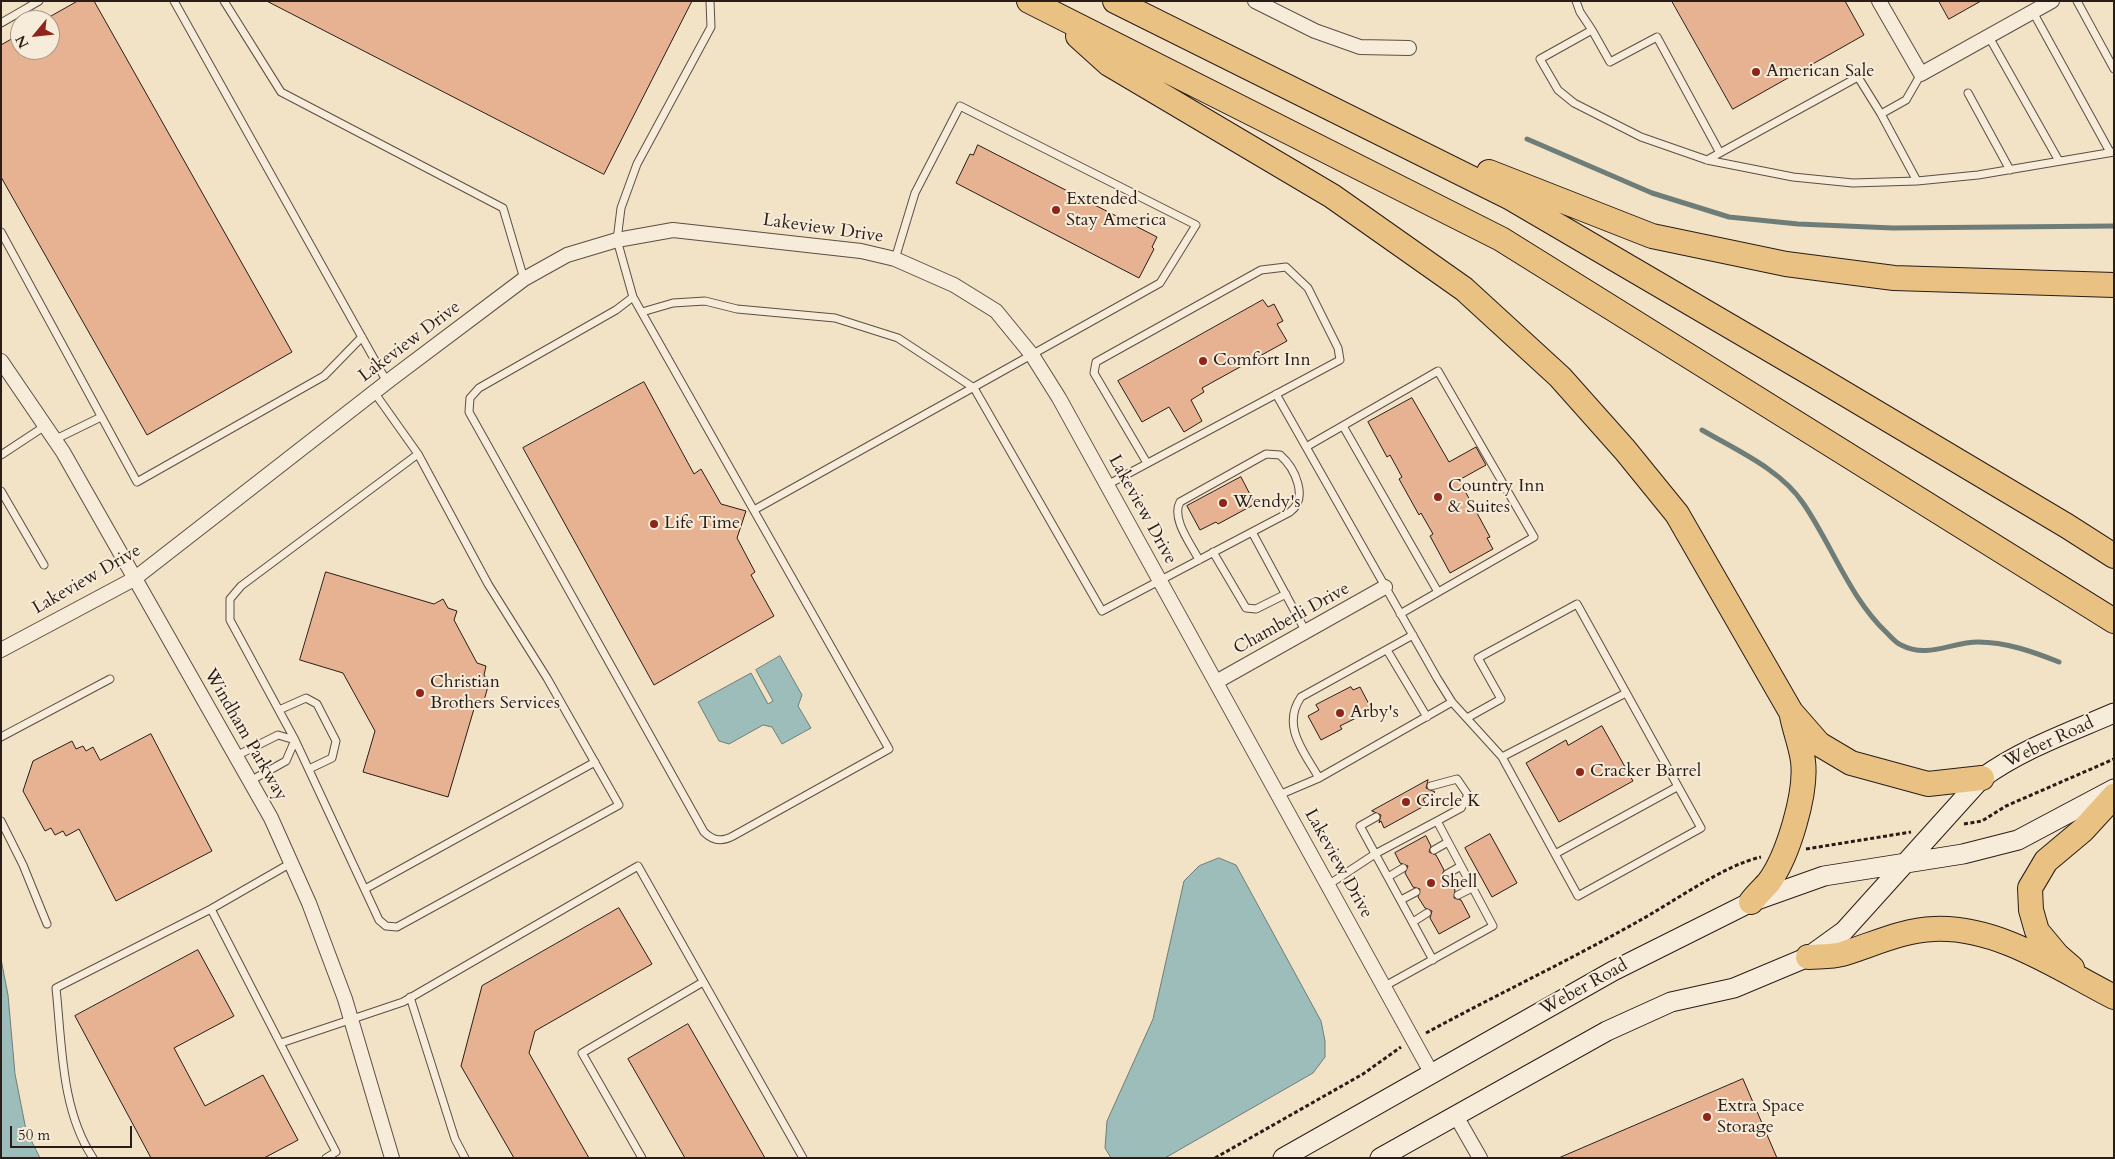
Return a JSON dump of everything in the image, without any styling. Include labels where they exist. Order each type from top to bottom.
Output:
[{"type":"highway","points":[[1029,1],[1500,239],[2114,621]]},
{"type":"highway","points":[[1115,1],[1510,197],[2067,526],[2114,556]]},
{"type":"highway","points":[[1121,1],[1440,152],[1652,236],[1786,264],[1894,278],[2114,285]]},
{"type":"highway","points":[[1054,15],[1109,64],[1332,196],[1464,289],[1560,377],[1625,450],[1677,514],[1791,712],[1819,744],[1851,764],[1928,784],[1982,778]]},
{"type":"highway","points":[[1750,902],[1769,881],[1784,852],[1799,808],[1804,786],[1803,761],[1791,712]]},
{"type":"highway","points":[[2104,992],[2057,955],[2036,930],[2031,910],[2030,888],[2046,861],[2083,830],[2114,796]]},
{"type":"highway","points":[[1808,957],[1840,954],[1889,938],[1933,928],[1976,932],[2019,948],[2104,992]]},
{"type":"main road","name":"Weber Road","points":[[1380,1158],[1607,1031],[1671,1002],[1734,988],[1808,957],[1844,931],[1982,778],[2004,762],[2031,748],[2114,713]]},
{"type":"main road","name":"Weber Road","points":[[1283,1158],[1622,967],[1750,902],[1824,876],[1963,854],[2018,840],[2114,788]]},
{"type":"street","points":[[1255,1],[1315,31],[1360,47],[1409,48]]},
{"type":"street","points":[[1879,1],[1921,74],[2052,1]]},
{"type":"street","name":"Lakeview Drive","points":[[1,650],[134,579],[374,392],[524,279],[567,255],[617,240],[673,230],[860,251],[895,259],[954,285],[996,311],[1032,355],[1160,580],[1432,1074]]},
{"type":"street","name":"Windham Parkway","points":[[1,362],[46,426],[271,818],[309,903],[351,1019],[392,1158]]},
{"type":"street","name":"Chamberli Drive","points":[[1216,682],[1386,588]]},
{"type":"street","points":[[1456,1116],[1480,1158]]},
{"type":"lane","points":[[1,23],[39,1]]},
{"type":"lane","points":[[174,1],[387,382]]},
{"type":"lane","points":[[224,1],[281,92],[503,208],[524,279]]},
{"type":"lane","points":[[633,297],[616,310],[479,388],[470,398],[469,412],[704,832],[714,840],[720,841],[733,836],[889,749],[633,297],[617,240],[621,208],[637,164],[711,27],[710,1]]},
{"type":"lane","points":[[1576,1],[1580,12],[1610,62],[1657,37],[1720,153]]},
{"type":"lane","points":[[2077,1],[2114,69]]},
{"type":"lane","points":[[1592,30],[1540,59],[1558,90],[1574,103],[1641,137],[1707,160],[1793,177],[1852,183],[1917,181],[2010,170],[2112,152],[2033,12]]},
{"type":"lane","points":[[1988,37],[2059,161]]},
{"type":"lane","points":[[1881,114],[1906,100],[1921,74]]},
{"type":"lane","points":[[1707,160],[1858,76],[1917,181]]},
{"type":"lane","points":[[1968,93],[2010,170]]},
{"type":"lane","points":[[754,510],[1160,283],[1196,225],[960,106],[915,193],[895,259]]},
{"type":"lane","points":[[1,232],[137,482],[324,376],[362,337]]},
{"type":"lane","points":[[1107,485],[1340,360],[1340,355],[1308,288],[1286,267],[1261,270],[1096,362],[1094,373],[1147,463]]},
{"type":"lane","points":[[642,312],[673,303],[706,301],[737,309],[835,318],[898,338],[974,388],[1102,611],[1160,580],[1199,560],[1290,512],[1299,503],[1301,490],[1284,458],[1276,453],[1266,454],[1180,502],[1178,519],[1199,560]]},
{"type":"lane","points":[[1306,447],[1438,371],[1534,537],[1400,614]]},
{"type":"lane","points":[[374,392],[418,454],[488,584],[547,678],[619,805],[396,927],[386,926],[379,920],[295,740],[230,620],[230,599],[241,586],[418,454]]},
{"type":"lane","points":[[1276,394],[1452,702],[1502,757],[1578,896],[1701,828],[1577,604],[1478,658],[1501,700],[1467,718]]},
{"type":"lane","points":[[54,440],[101,417]]},
{"type":"lane","points":[[1,455],[46,426]]},
{"type":"lane","points":[[1343,426],[1438,592]]},
{"type":"lane","points":[[1,491],[44,565]]},
{"type":"lane","points":[[1252,532],[1306,632]]},
{"type":"lane","points":[[1214,552],[1246,608],[1256,609],[1286,594]]},
{"type":"lane","points":[[1319,778],[1294,734],[1292,715],[1295,706],[1301,697],[1413,635]]},
{"type":"lane","points":[[1387,650],[1426,716]]},
{"type":"lane","points":[[1,737],[110,679]]},
{"type":"lane","points":[[1502,757],[1626,693]]},
{"type":"lane","points":[[279,710],[306,698],[317,704],[336,741],[332,758],[309,769]]},
{"type":"lane","points":[[1278,794],[1319,778],[1452,702]]},
{"type":"lane","points":[[236,756],[278,735],[295,740]]},
{"type":"lane","points":[[250,781],[286,761],[295,740]]},
{"type":"lane","points":[[365,889],[595,762]]},
{"type":"lane","points":[[1328,885],[1375,854],[1461,808],[1468,796],[1457,779],[1431,786]]},
{"type":"lane","points":[[1556,854],[1678,787]]},
{"type":"lane","points":[[1376,817],[1360,826],[1434,960]]},
{"type":"lane","points":[[1,821],[23,865],[47,924]]},
{"type":"lane","points":[[1385,986],[1493,926],[1437,821]]},
{"type":"lane","points":[[1434,850],[1448,842]]},
{"type":"lane","points":[[92,1158],[85,1146],[68,1098],[56,988],[211,909],[291,863]]},
{"type":"lane","points":[[281,1043],[410,997],[638,866],[803,1158]]},
{"type":"lane","points":[[1447,874],[1461,866]]},
{"type":"lane","points":[[1388,877],[1403,868]]},
{"type":"lane","points":[[1458,895],[1472,888]]},
{"type":"lane","points":[[1401,900],[1416,892]]},
{"type":"lane","points":[[211,909],[336,1152],[326,1158]]},
{"type":"lane","points":[[1413,922],[1427,913]]},
{"type":"lane","points":[[642,1158],[582,1054],[704,982]]},
{"type":"lane","points":[[410,997],[455,1139],[465,1158]]},
{"type":"path","points":[[1215,1158],[1363,1074],[1393,1051],[1414,1040]]},
{"type":"water","points":[[780,656],[802,695],[798,706],[811,728],[782,744],[772,727],[763,725],[729,744],[719,741],[698,702],[751,673],[768,704],[773,701],[756,670]]},
{"type":"water","points":[[1219,858],[1236,865],[1321,1021],[1325,1041],[1325,1057],[1313,1073],[1165,1158],[1111,1158],[1105,1148],[1107,1121],[1153,1019],[1184,881],[1199,866]]},
{"type":"water","points":[[1,959],[8,995],[15,1074],[26,1130],[40,1158],[1,1158]]},
{"type":"building","points":[[78,1],[94,1],[292,352],[147,435],[1,177],[1,45],[10,40],[10,60],[60,60],[60,11]]},
{"type":"building","points":[[267,1],[692,1],[604,174]]},
{"type":"building","name":"American Sale","points":[[1672,1],[1845,1],[1864,35],[1733,109]]},
{"type":"building","points":[[1939,1],[1981,1],[1949,19]]},
{"type":"building","name":"Extended Stay America","points":[[978,145],[1157,237],[1152,247],[1154,249],[1139,278],[956,183],[970,154],[973,155]]},
{"type":"building","name":"Comfort Inn","points":[[1263,300],[1268,307],[1274,304],[1283,321],[1277,324],[1287,341],[1202,388],[1204,392],[1191,400],[1202,421],[1184,432],[1169,407],[1142,422],[1118,381]]},
{"type":"building","name":"Life Time","points":[[644,382],[694,474],[701,469],[721,504],[746,511],[737,538],[755,572],[751,575],[774,616],[654,685],[523,448]]},
{"type":"building","name":"Country Inn & Suites","points":[[1412,398],[1449,462],[1476,447],[1486,465],[1459,480],[1490,537],[1487,538],[1493,549],[1450,573],[1430,536],[1433,534],[1421,513],[1419,515],[1399,479],[1402,477],[1390,455],[1387,457],[1368,422]]},
{"type":"building","name":"Wendy's","points":[[1241,477],[1255,504],[1218,524],[1216,522],[1200,530],[1187,506]]},
{"type":"building","name":"Christian Brothers Services","points":[[326,572],[434,604],[443,599],[448,608],[457,611],[454,620],[477,663],[486,666],[484,675],[489,683],[483,704],[476,702],[448,797],[363,772],[375,731],[343,673],[300,660]]},
{"type":"building","name":"Arby's","points":[[1351,687],[1353,690],[1360,687],[1372,710],[1340,726],[1342,729],[1321,740],[1308,716],[1319,710],[1316,705]]},
{"type":"building","name":"Cracker Barrel","points":[[1602,726],[1633,781],[1559,822],[1526,763],[1566,740],[1568,745]]},
{"type":"building","points":[[151,734],[212,851],[116,901],[79,829],[66,836],[63,831],[55,835],[51,828],[45,831],[23,791],[33,761],[72,741],[76,749],[83,746],[86,751],[93,747],[100,760]]},
{"type":"building","name":"Circle K","points":[[1428,780],[1426,788],[1435,792],[1423,799],[1426,805],[1384,828],[1381,821],[1379,823],[1381,815],[1372,811]]},
{"type":"building","name":"Circle K","points":[[1490,834],[1517,883],[1492,897],[1465,848]]},
{"type":"building","name":"Shell","points":[[1426,836],[1431,846],[1429,852],[1436,855],[1444,870],[1442,876],[1449,879],[1455,890],[1454,898],[1461,900],[1470,917],[1439,934],[1430,918],[1432,911],[1425,908],[1418,897],[1420,889],[1413,887],[1405,873],[1408,866],[1400,863],[1395,853]]},
{"type":"building","points":[[619,908],[652,964],[535,1031],[529,1053],[589,1158],[514,1158],[461,1066],[482,986]]},
{"type":"building","points":[[198,950],[234,1016],[174,1048],[205,1106],[263,1075],[298,1140],[264,1158],[151,1158],[75,1016]]},
{"type":"building","points":[[688,1024],[765,1158],[685,1158],[628,1059]]},
{"type":"building","name":"Extra Space Storage","points":[[1743,1079],[1777,1158],[1559,1158]]},
{"type":"waterway","points":[[1527,139],[1652,193],[1729,217],[1798,224],[1893,228],[2114,226]]},
{"type":"waterway","points":[[1702,430],[1757,461],[1793,491],[1813,519],[1862,603],[1874,619],[1899,644],[1911,649],[1930,650],[1968,643],[1988,642],[2020,648],[2059,662]]},
{"type":"place","name":"American Sale","points":[[1756,72]]},
{"type":"place","name":"Extended Stay America","points":[[1056,210]]},
{"type":"place","name":"Comfort Inn","points":[[1203,361]]},
{"type":"place","name":"Country Inn & Suites","points":[[1438,497]]},
{"type":"place","name":"Wendy's","points":[[1223,503]]},
{"type":"place","name":"Life Time","points":[[654,524]]},
{"type":"place","name":"Christian Brothers Services","points":[[420,693]]},
{"type":"place","name":"Arby's","points":[[1340,713]]},
{"type":"place","name":"Cracker Barrel","points":[[1580,772]]},
{"type":"place","name":"Circle K","points":[[1406,802]]},
{"type":"place","name":"Shell","points":[[1431,883]]},
{"type":"place","name":"Extra Space Storage","points":[[1707,1117]]}]
